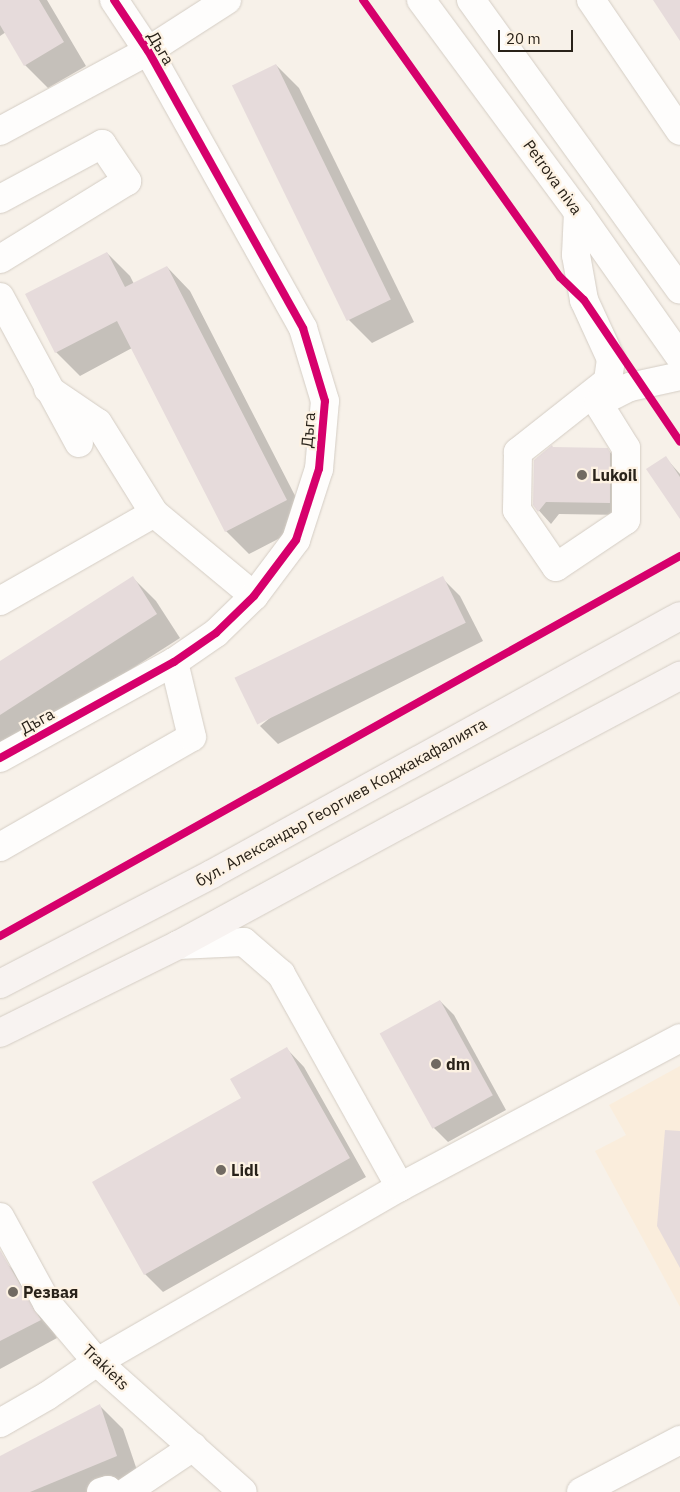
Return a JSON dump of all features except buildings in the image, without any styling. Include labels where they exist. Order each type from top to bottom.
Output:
[{"type":"main road","name":"бул. Александър Георгиев Коджакафалията","points":[[0,984],[212,874],[680,616]]},
{"type":"main road","points":[[0,1033],[178,945],[403,822],[680,676]]},
{"type":"street","name":"Дъга","points":[[0,758],[174,662],[216,633],[254,596],[296,540],[319,469],[325,401],[303,328],[148,51],[114,0]]},
{"type":"street","points":[[0,131],[148,51],[227,0]]},
{"type":"street","name":"Petrova niva","points":[[421,0],[578,212],[680,357]]},
{"type":"street","points":[[471,0],[680,290]]},
{"type":"street","points":[[591,0],[680,131]]},
{"type":"street","points":[[0,199],[102,144],[127,181],[0,259]]},
{"type":"street","points":[[578,212],[576,255],[584,300],[611,358],[608,381],[595,398],[518,452],[518,510],[556,568],[626,520],[626,448],[595,398]]},
{"type":"street","points":[[0,297],[48,389],[79,443]]},
{"type":"street","points":[[595,398],[630,387],[680,376]]},
{"type":"street","points":[[48,389],[98,423],[154,513],[254,596]]},
{"type":"street","points":[[0,600],[154,513]]},
{"type":"street","points":[[0,847],[192,737],[174,662]]},
{"type":"street","points":[[178,945],[244,942],[281,974],[400,1187]]},
{"type":"street","points":[[0,1423],[47,1396],[97,1362],[400,1187],[680,1038]]},
{"type":"street","name":"Trakiets","points":[[0,1217],[47,1303],[97,1362],[243,1492]]},
{"type":"street","points":[[581,1492],[680,1440]]},
{"type":"street","points":[[126,1492],[193,1447]]},
{"type":"street","points":[[101,1492],[108,1490],[109,1492]]},
{"type":"shaded area","points":[[680,1066],[680,1307],[595,1151],[626,1135],[609,1105]]},
{"type":"cycle path","points":[[0,758],[174,662],[216,633],[254,596],[296,540],[319,469],[325,401],[303,328],[148,51],[114,0]]},
{"type":"cycle path","points":[[363,0],[560,277],[584,300],[680,442]]},
{"type":"cycle path","points":[[0,936],[680,556]]},
{"type":"place","name":"Lukoil","points":[[582,475]]},
{"type":"place","name":"dm","points":[[436,1064]]},
{"type":"place","name":"Lidl","points":[[221,1170]]},
{"type":"place","name":"Резвая","points":[[13,1292]]}]
